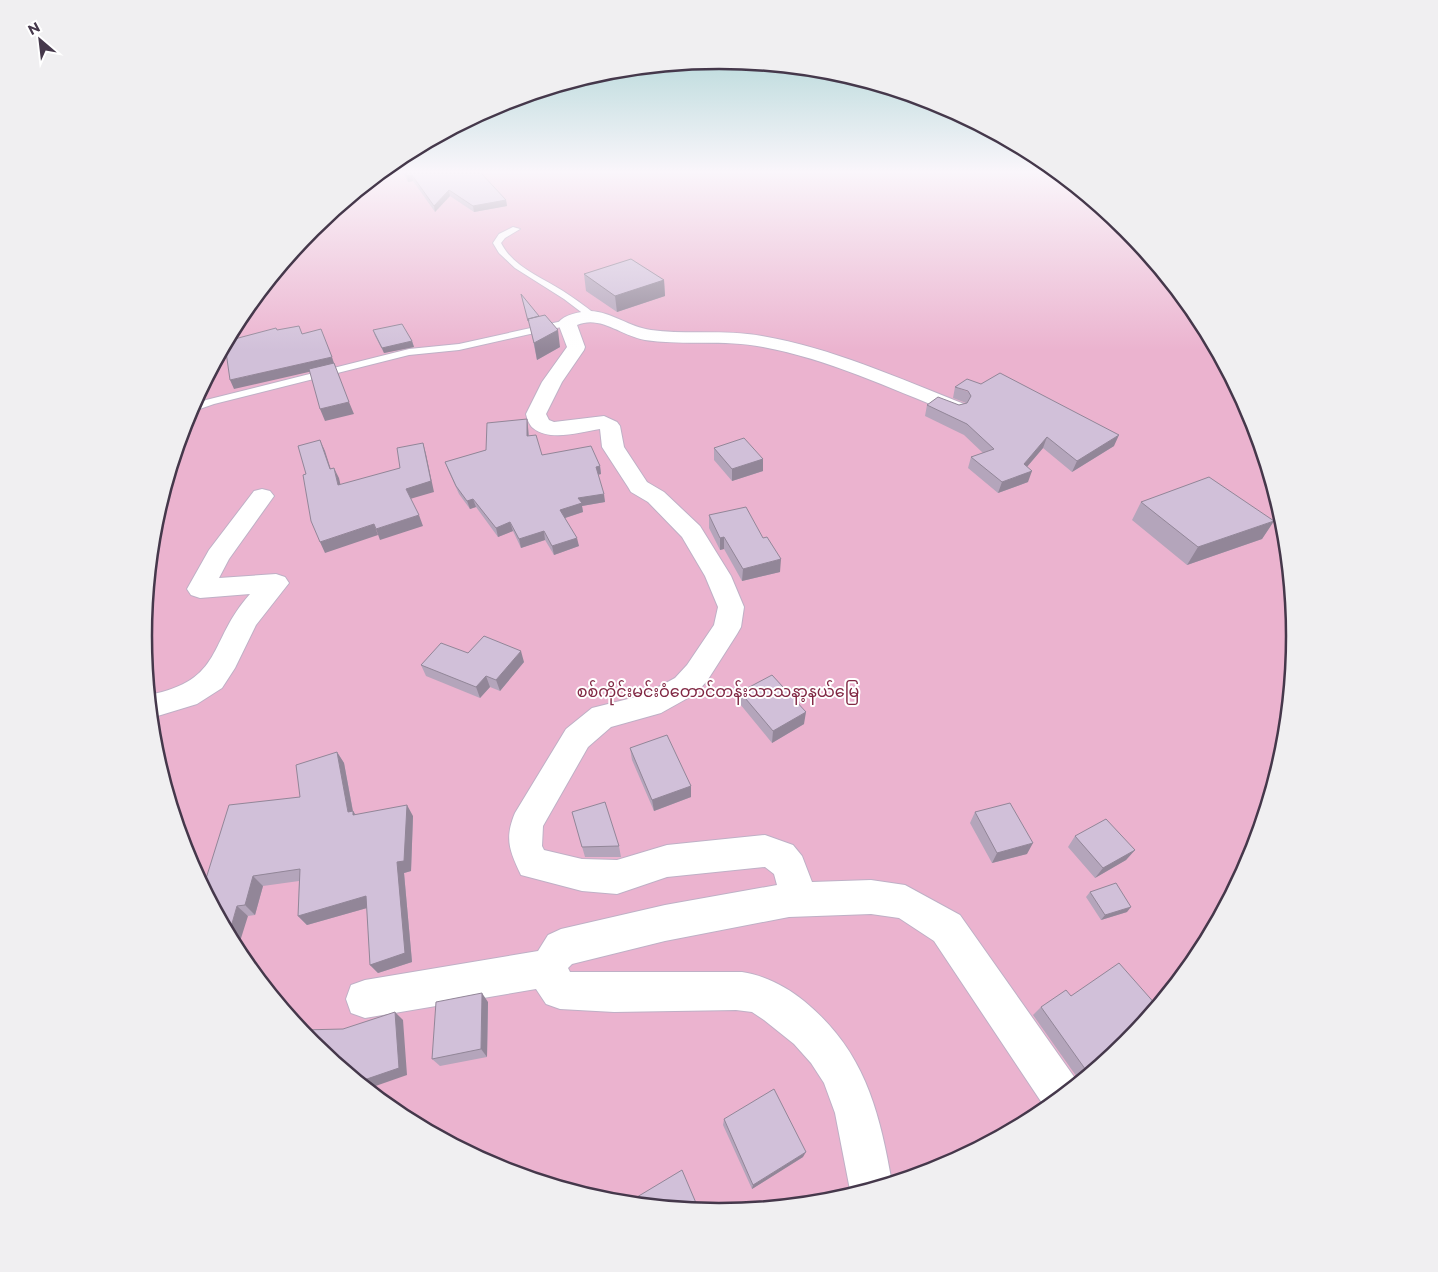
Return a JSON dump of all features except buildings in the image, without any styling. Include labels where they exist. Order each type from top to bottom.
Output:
[{"type":"street","points":[[788,900],[795,886],[790,867],[781,856],[765,851],[700,856],[667,861],[617,877],[582,875],[533,864],[525,846],[527,824],[577,738],[593,723],[603,717],[651,705],[685,686],[697,673],[727,627],[731,607],[718,576],[691,532],[656,497],[639,487],[613,447],[610,426],[604,422],[560,428],[540,424],[536,414],[540,403],[576,347],[567,323],[592,316],[606,318],[641,334],[670,337],[733,337],[796,349],[874,375],[956,408]]},
{"type":"street","points":[[157,706],[164,705],[194,693],[217,674],[238,632],[255,604],[276,583],[200,589],[218,556],[262,496]]},
{"type":"street","points":[[870,1183],[856,1113],[840,1069],[822,1044],[796,1018],[775,1004],[748,992],[661,990],[588,993],[560,990],[550,976],[549,969],[554,955],[561,948],[665,923],[788,900],[871,897],[905,902],[947,928],[1058,1090]]},
{"type":"street","points":[[365,999],[524,971],[549,969]]},
{"type":"lane","points":[[509,232],[502,236],[496,243],[498,248],[538,279],[566,296],[592,316]]},
{"type":"lane","points":[[201,406],[409,352],[459,347],[567,323]]},
{"type":"green space","name":"စစ်ကိုင်းမင်းဝံတောင်တန်းသာသနာ့နယ်မြေ","points":[[321,232],[1117,232],[1145,262],[1191,321],[1228,385],[1243,419],[1267,489],[1281,562],[1285,599],[1285,673],[1275,747],[1267,783],[1243,853],[1228,887],[1191,951],[1169,981],[1120,1037],[1093,1062],[1034,1108],[1003,1127],[970,1145],[901,1173],[866,1184],[793,1198],[756,1202],[682,1202],[608,1192],[572,1184],[502,1160],[468,1145],[404,1108],[374,1086],[318,1037],[293,1010],[247,951],[228,920],[210,887],[182,818],[171,783],[157,710],[153,673],[153,599],[163,525],[171,489],[182,454],[210,385],[247,321],[293,262]]}]
